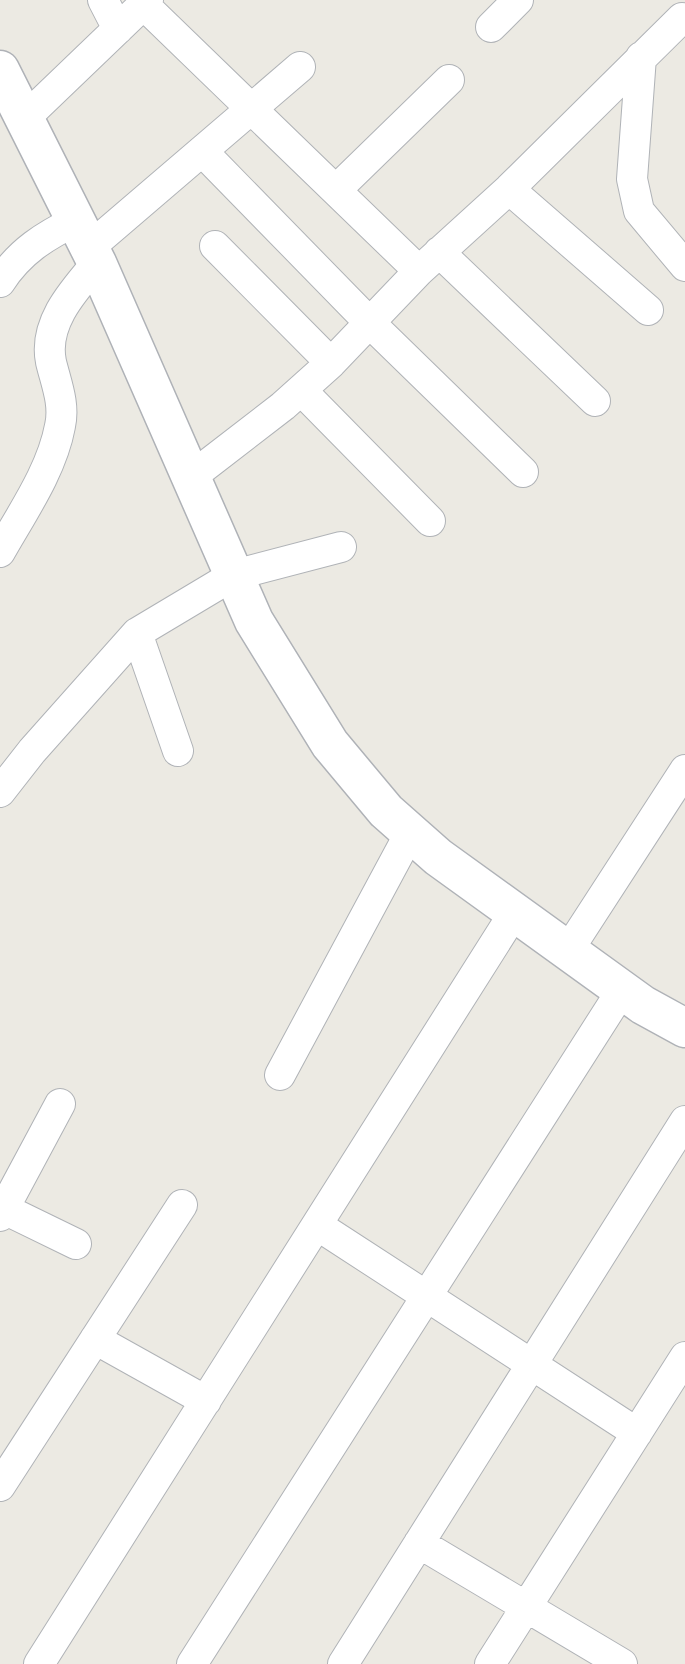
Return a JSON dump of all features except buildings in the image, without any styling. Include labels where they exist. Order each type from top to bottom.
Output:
[{"type":"main road","points":[[0,70],[88,243],[254,621],[330,744],[386,811],[410,833],[567,952],[622,990],[685,1028]]},
{"type":"street","points":[[103,0],[118,29]]},
{"type":"street","points":[[491,27],[518,0]]},
{"type":"street","points":[[25,118],[146,2],[336,190],[429,262],[595,401]]},
{"type":"street","points":[[191,477],[331,363],[429,262],[509,189],[682,18]]},
{"type":"street","points":[[641,57],[632,179],[639,211],[685,265]]},
{"type":"street","points":[[0,552],[33,493],[61,424],[60,396],[50,359],[50,337],[73,291],[88,243],[300,67]]},
{"type":"street","points":[[336,190],[449,80]]},
{"type":"street","points":[[202,151],[370,323],[523,472]]},
{"type":"street","points":[[509,189],[648,310]]},
{"type":"street","points":[[0,282],[9,268],[40,239],[88,243]]},
{"type":"street","points":[[215,246],[331,363]]},
{"type":"street","points":[[300,390],[430,520]]},
{"type":"street","points":[[0,792],[32,751],[137,633],[234,575],[341,547]]},
{"type":"street","points":[[137,633],[178,751]]},
{"type":"street","points":[[567,952],[685,771]]},
{"type":"street","points":[[280,1074],[410,833]]},
{"type":"street","points":[[39,1664],[514,914]]},
{"type":"street","points":[[192,1664],[622,990]]},
{"type":"street","points":[[60,1104],[1,1211],[76,1244]]},
{"type":"street","points":[[343,1664],[685,1121]]},
{"type":"street","points":[[0,1486],[182,1205]]},
{"type":"street","points":[[317,1225],[637,1433]]},
{"type":"street","points":[[95,1339],[205,1401]]},
{"type":"street","points":[[490,1664],[685,1357]]},
{"type":"street","points":[[419,1543],[620,1664]]}]
